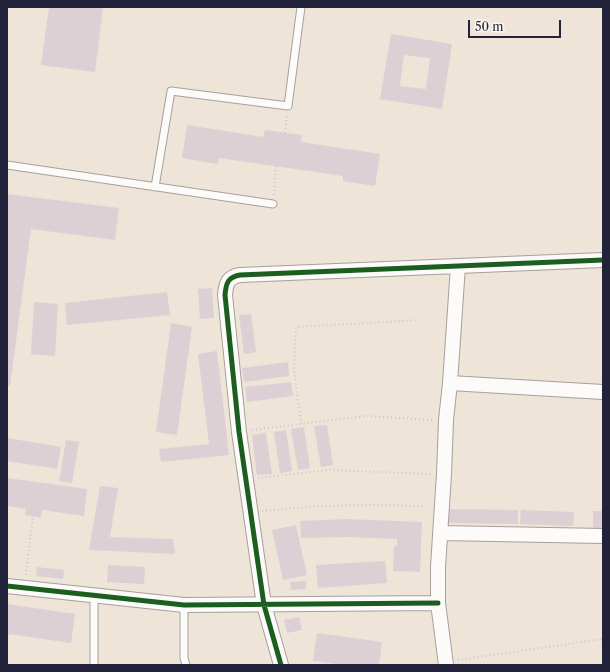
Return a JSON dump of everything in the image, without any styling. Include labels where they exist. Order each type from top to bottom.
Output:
[{"type":"street","points":[[281,665],[264,605],[245,480],[225,294],[229,280],[233,276],[603,260]]},
{"type":"street","points":[[446,663],[438,603],[438,567],[446,420],[458,266]]},
{"type":"street","points":[[450,383],[603,392]]},
{"type":"street","points":[[440,533],[603,536]]},
{"type":"street","points":[[7,586],[184,605],[438,603]]},
{"type":"lane","points":[[155,187],[171,91],[288,106],[301,7]]},
{"type":"lane","points":[[7,165],[273,204]]},
{"type":"lane","points":[[94,596],[94,665]]},
{"type":"lane","points":[[184,605],[184,658],[186,665]]},
{"type":"path","points":[[284,133],[288,106]]},
{"type":"path","points":[[273,204],[276,166]]},
{"type":"path","points":[[301,424],[294,370],[296,327],[420,320]]},
{"type":"path","points":[[239,432],[366,416],[446,420]]},
{"type":"path","points":[[245,480],[329,470],[444,474]]},
{"type":"path","points":[[250,512],[319,506],[423,506]]},
{"type":"path","points":[[25,588],[33,516]]},
{"type":"path","points":[[446,663],[603,639]]},
{"type":"building","points":[[49,7],[103,7],[95,72],[41,65]]},
{"type":"building","points":[[391,34],[452,44],[442,109],[380,99]],"holes":[[[404,55],[430,58],[426,89],[400,86]]]},
{"type":"building","points":[[187,125],[263,137],[265,130],[302,135],[301,142],[380,154],[375,186],[343,181],[343,176],[219,158],[218,164],[182,158]]},
{"type":"building","points":[[7,194],[119,208],[115,240],[31,229],[10,386],[7,386]]},
{"type":"building","points":[[212,288],[214,318],[200,319],[198,289]]},
{"type":"building","points":[[167,292],[170,315],[67,325],[65,303]]},
{"type":"building","points":[[34,302],[58,304],[55,356],[31,354]]},
{"type":"building","points":[[251,314],[256,352],[244,354],[239,315]]},
{"type":"building","points":[[171,323],[192,327],[177,435],[156,432]]},
{"type":"building","points":[[217,351],[229,455],[161,462],[159,449],[209,444],[198,354]]},
{"type":"building","points":[[288,362],[289,376],[244,382],[242,368]]},
{"type":"building","points":[[291,382],[293,396],[247,402],[245,387]]},
{"type":"building","points":[[327,425],[333,465],[321,467],[314,426]]},
{"type":"building","points":[[304,427],[310,468],[298,470],[291,429]]},
{"type":"building","points":[[286,430],[292,471],[280,473],[274,432]]},
{"type":"building","points":[[266,433],[272,474],[257,475],[252,435]]},
{"type":"building","points":[[7,438],[61,447],[57,469],[7,461]]},
{"type":"building","points":[[66,440],[79,442],[72,483],[59,481]]},
{"type":"building","points":[[7,478],[87,489],[84,516],[42,510],[41,518],[25,515],[26,509],[7,506]]},
{"type":"building","points":[[100,486],[118,488],[110,537],[173,539],[175,554],[89,550]]},
{"type":"building","points":[[448,509],[518,510],[518,524],[448,523]]},
{"type":"building","points":[[521,510],[574,512],[573,526],[520,524]]},
{"type":"building","points":[[593,511],[603,511],[603,528],[593,528]]},
{"type":"building","points":[[347,519],[422,522],[420,572],[393,571],[394,546],[397,546],[397,539],[347,537],[301,538],[300,521]]},
{"type":"building","points":[[296,525],[307,575],[283,580],[272,530]]},
{"type":"building","points":[[385,561],[387,583],[318,588],[316,565]]},
{"type":"building","points":[[108,565],[145,567],[144,584],[107,582]]},
{"type":"building","points":[[37,567],[64,570],[63,579],[36,576]]},
{"type":"building","points":[[306,581],[306,589],[291,590],[290,582]]},
{"type":"building","points":[[7,604],[75,614],[71,643],[9,634],[7,640]]},
{"type":"building","points":[[299,617],[302,630],[287,633],[284,620]]},
{"type":"building","points":[[317,633],[382,642],[379,665],[345,665],[313,661]]},
{"type":"cycle path","points":[[281,665],[264,605],[239,432],[225,295],[228,281],[233,277],[240,275],[603,260]]},
{"type":"cycle path","points":[[7,586],[184,605],[438,603]]}]
